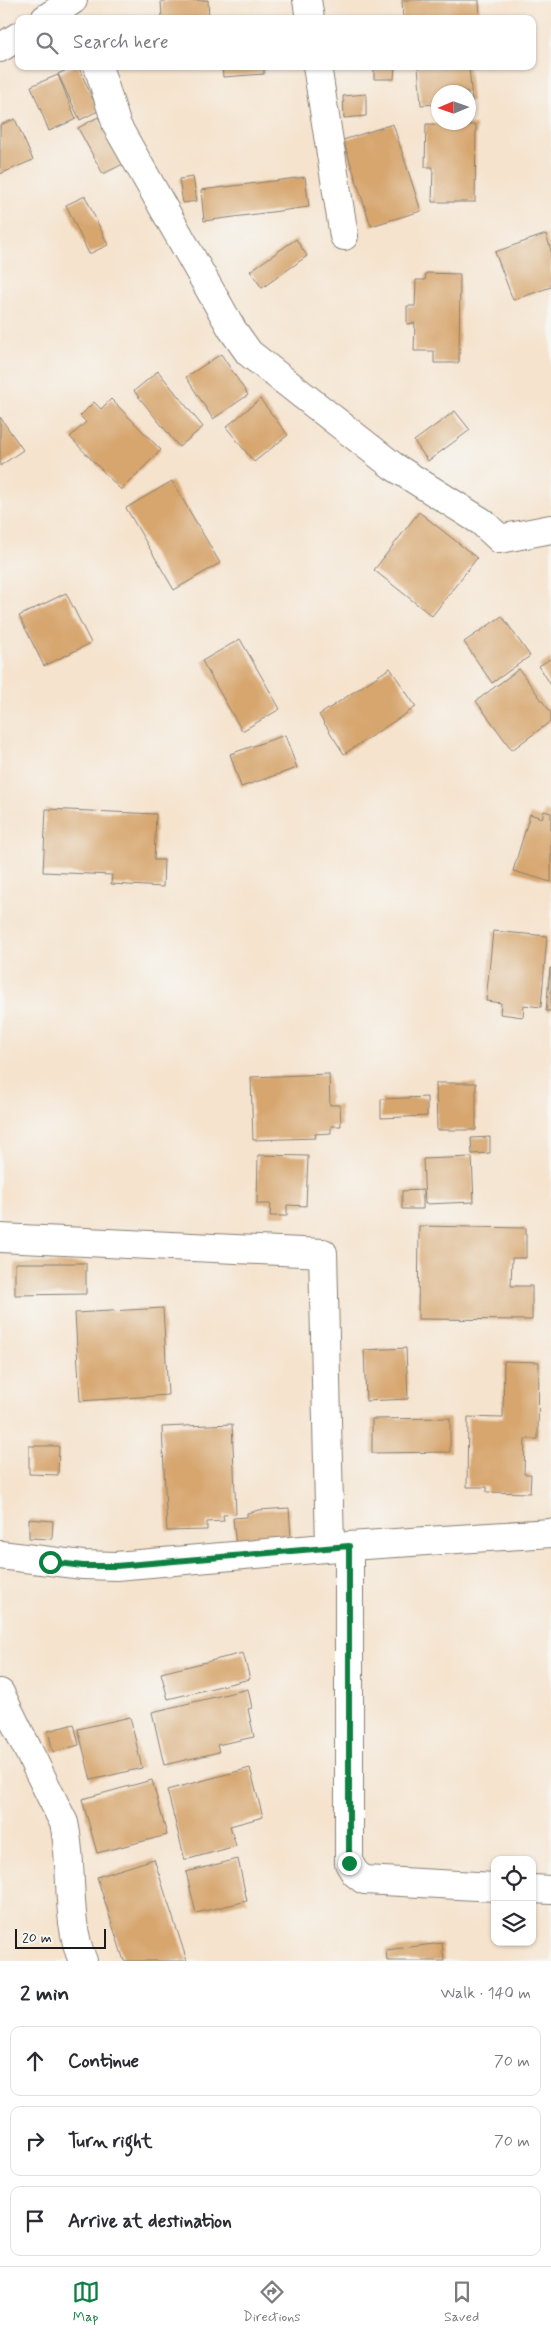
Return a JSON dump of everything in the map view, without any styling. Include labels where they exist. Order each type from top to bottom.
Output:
[{"type":"street","points":[[51,15],[74,0]]},
{"type":"street","points":[[79,0],[82,15]]},
{"type":"street","points":[[307,0],[309,15]]},
{"type":"street","points":[[0,48],[15,39]]},
{"type":"street","points":[[99,70],[117,126],[232,329],[249,353],[393,466],[482,522],[500,539],[551,529]]},
{"type":"street","points":[[319,70],[344,236]]},
{"type":"street","points":[[0,1238],[323,1253],[340,1546],[349,1863],[355,1874],[364,1880],[491,1887]]},
{"type":"street","points":[[0,1555],[83,1566],[116,1566],[340,1546],[551,1532]]},
{"type":"street","points":[[0,1692],[64,1823],[68,1844],[74,1928],[83,1961]]},
{"type":"street","points":[[536,1889],[551,1890]]},
{"type":"building","points":[[208,0],[209,15],[162,15],[161,1]]},
{"type":"building","points":[[402,0],[479,0],[480,15],[403,15]]},
{"type":"building","points":[[66,70],[80,70],[98,111],[80,120],[58,74]]},
{"type":"building","points":[[222,70],[264,70],[264,74],[223,77]]},
{"type":"building","points":[[374,70],[395,70],[394,79],[374,79]]},
{"type":"building","points":[[418,70],[469,70],[471,85],[431,85],[431,104],[421,105]]},
{"type":"building","points":[[58,75],[76,119],[49,131],[31,86]]},
{"type":"building","points":[[366,94],[366,116],[344,118],[343,96]]},
{"type":"building","points":[[98,117],[123,164],[103,174],[78,128]]},
{"type":"building","points":[[15,119],[33,160],[0,174],[0,125]]},
{"type":"building","points":[[393,124],[421,211],[371,226],[343,140]]},
{"type":"building","points":[[426,124],[431,124],[431,130],[476,130],[475,202],[432,202],[433,167],[425,167]]},
{"type":"building","points":[[193,177],[197,201],[183,203],[179,179]]},
{"type":"building","points":[[305,177],[309,207],[204,221],[201,190]]},
{"type":"building","points":[[85,196],[108,245],[89,254],[66,205]]},
{"type":"building","points":[[546,234],[551,250],[551,287],[513,300],[495,252]]},
{"type":"building","points":[[296,239],[307,256],[262,288],[250,271]]},
{"type":"building","points":[[426,273],[460,274],[459,363],[434,363],[434,351],[414,351],[415,323],[407,324],[407,306],[415,306],[416,280],[425,280]]},
{"type":"building","points":[[221,354],[248,395],[213,419],[186,377]]},
{"type":"building","points":[[158,371],[203,427],[179,447],[134,391]]},
{"type":"building","points":[[111,399],[161,450],[121,490],[70,437],[86,422],[80,416],[94,402],[101,409]]},
{"type":"building","points":[[260,399],[288,435],[254,462],[226,427]]},
{"type":"building","points":[[455,411],[470,430],[428,461],[414,441]]},
{"type":"building","points":[[0,417],[23,450],[0,466]]},
{"type":"building","points":[[172,481],[220,563],[174,590],[126,508]]},
{"type":"building","points":[[419,512],[477,558],[432,616],[374,570]]},
{"type":"building","points":[[66,593],[91,643],[44,666],[19,616]]},
{"type":"building","points":[[502,616],[530,656],[492,683],[464,642]]},
{"type":"building","points":[[240,639],[280,709],[242,731],[202,661]]},
{"type":"building","points":[[551,658],[551,685],[539,666]]},
{"type":"building","points":[[390,668],[416,707],[344,754],[319,715]]},
{"type":"building","points":[[519,669],[551,713],[551,721],[512,750],[476,701]]},
{"type":"building","points":[[285,735],[297,768],[241,787],[230,754]]},
{"type":"building","points":[[46,809],[156,814],[154,860],[164,860],[163,887],[111,884],[112,875],[43,872]]},
{"type":"building","points":[[544,811],[551,813],[551,882],[513,871],[530,814],[542,818]]},
{"type":"building","points":[[493,931],[547,936],[541,1007],[524,1005],[523,1017],[500,1014],[501,1003],[486,1001]]},
{"type":"building","points":[[550,968],[551,1011],[546,1011]]},
{"type":"building","points":[[329,1074],[330,1105],[340,1105],[341,1126],[331,1126],[331,1133],[315,1134],[316,1138],[253,1140],[251,1077]]},
{"type":"building","points":[[436,1083],[476,1083],[476,1130],[437,1130]]},
{"type":"building","points":[[427,1097],[427,1116],[381,1118],[381,1099]]},
{"type":"building","points":[[490,1137],[490,1153],[472,1154],[471,1138]]},
{"type":"building","points":[[258,1155],[308,1156],[306,1206],[287,1205],[287,1216],[270,1216],[271,1204],[257,1204]]},
{"type":"building","points":[[472,1157],[474,1202],[425,1204],[423,1159]]},
{"type":"building","points":[[423,1190],[423,1209],[402,1209],[402,1191]]},
{"type":"building","points":[[419,1226],[526,1228],[526,1258],[512,1258],[511,1286],[532,1286],[532,1320],[418,1319]]},
{"type":"building","points":[[15,1263],[86,1263],[86,1294],[15,1295]]},
{"type":"building","points":[[163,1308],[168,1395],[80,1401],[75,1313]]},
{"type":"building","points":[[406,1348],[408,1399],[366,1401],[364,1350]]},
{"type":"building","points":[[504,1361],[539,1362],[538,1439],[525,1439],[524,1474],[531,1474],[530,1493],[487,1492],[487,1487],[467,1487],[468,1417],[503,1418]]},
{"type":"building","points":[[450,1418],[450,1452],[372,1453],[372,1419]]},
{"type":"building","points":[[232,1424],[236,1514],[223,1515],[224,1521],[207,1522],[207,1530],[167,1531],[162,1427]]},
{"type":"building","points":[[29,1446],[59,1446],[58,1475],[29,1474]]},
{"type":"building","points":[[289,1508],[291,1537],[271,1539],[272,1544],[236,1547],[233,1518],[247,1517],[247,1513],[259,1510]]},
{"type":"building","points":[[29,1519],[53,1521],[52,1539],[29,1538]]},
{"type":"building","points":[[243,1653],[250,1679],[168,1699],[161,1673]]},
{"type":"building","points":[[248,1689],[252,1708],[248,1709],[254,1737],[217,1745],[219,1752],[164,1765],[152,1712]]},
{"type":"building","points":[[130,1717],[142,1768],[91,1780],[78,1729]]},
{"type":"building","points":[[74,1724],[79,1745],[53,1752],[48,1731]]},
{"type":"building","points":[[250,1768],[263,1817],[230,1826],[236,1846],[185,1860],[167,1790]]},
{"type":"building","points":[[152,1780],[167,1835],[97,1853],[82,1799]]},
{"type":"building","points":[[154,1859],[187,1961],[124,1961],[97,1877]]},
{"type":"building","points":[[238,1859],[247,1901],[196,1913],[186,1872]]},
{"type":"building","points":[[442,1943],[444,1961],[387,1961],[386,1950]]},
{"type":"route","points":[[50,1562],[83,1566],[116,1566],[349,1546],[349,1863]]}]
